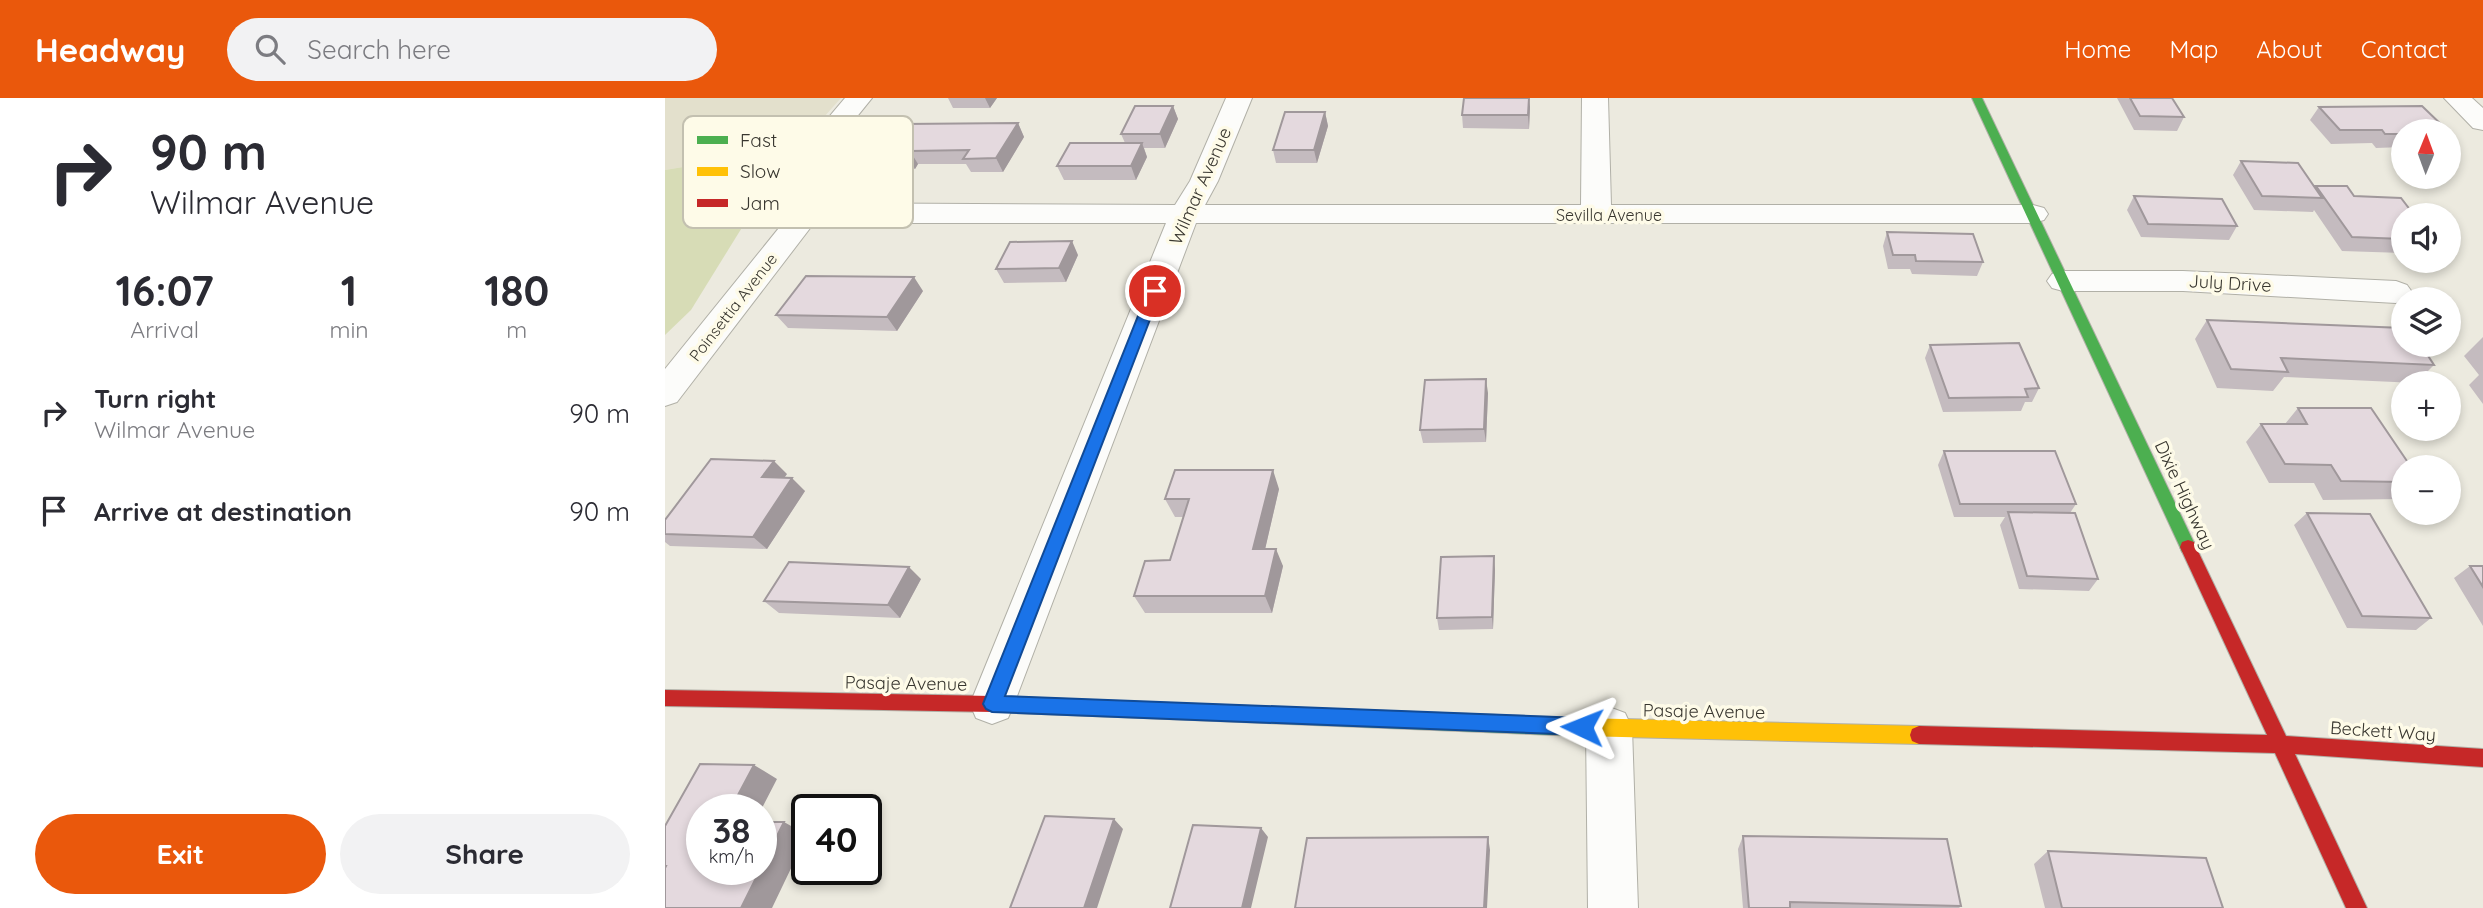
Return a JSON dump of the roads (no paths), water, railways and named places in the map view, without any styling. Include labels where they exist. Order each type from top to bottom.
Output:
[{"type":"street","points":[[844,116],[859,98]]},
{"type":"street","name":"Wilmar Avenue","points":[[992,704],[1185,214],[1204,181],[1239,98]]},
{"type":"street","points":[[1595,98],[1597,215]]},
{"type":"street","name":"Dixie Highway","points":[[1977,98],[2357,908]]},
{"type":"street","points":[[2457,98],[2483,122]]},
{"type":"street","points":[[913,215],[1185,214]]},
{"type":"street","name":"Sevilla Avenue","points":[[1185,214],[2033,214]]},
{"type":"street","name":"Poinsettia Avenue","points":[[665,393],[795,228]]},
{"type":"street","name":"July Drive","points":[[2063,281],[2183,281],[2391,292]]},
{"type":"street","name":"Pasaje Avenue","points":[[665,698],[992,704],[1609,728],[2280,744]]},
{"type":"street","points":[[1609,728],[1613,908]]},
{"type":"street","name":"Beckett Way","points":[[2280,744],[2376,748],[2483,758]]}]
